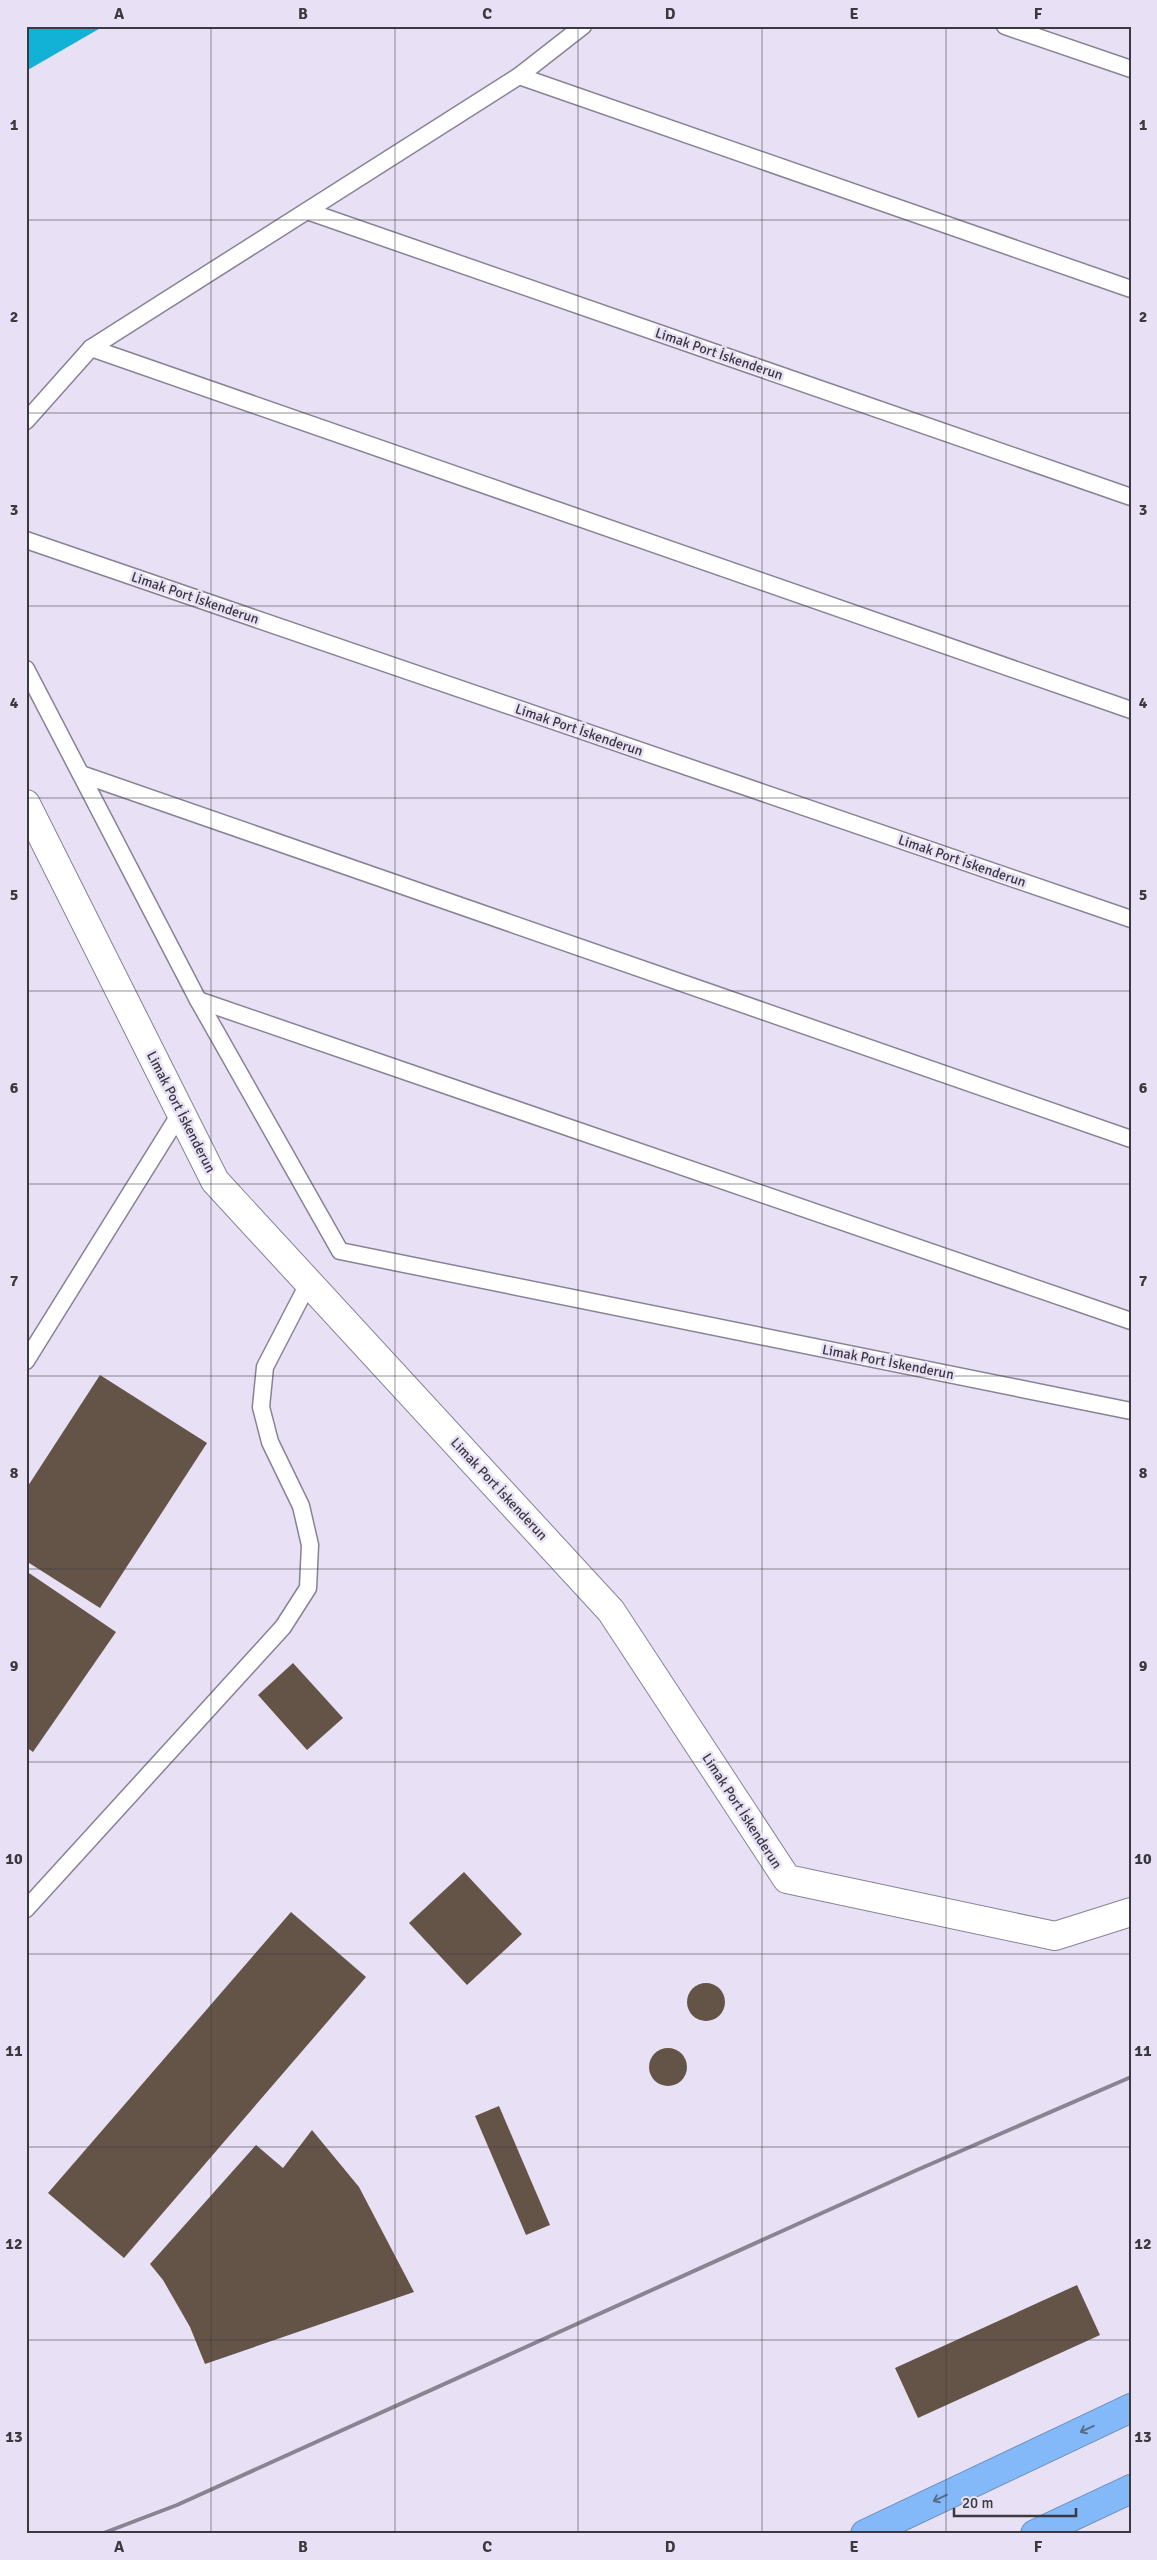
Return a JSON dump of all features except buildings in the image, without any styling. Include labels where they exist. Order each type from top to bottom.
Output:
[{"type":"highway","points":[[865,2534],[1131,2408]]},
{"type":"highway","points":[[1035,2534],[1131,2489]]},
{"type":"street","name":"Limak Port İskenderun","points":[[26,804],[216,1181],[612,1612],[787,1879],[1054,1936],[1131,1912]]},
{"type":"lane","points":[[26,422],[91,348],[519,76],[583,26]]},
{"type":"lane","points":[[1005,26],[1131,70]]},
{"type":"lane","points":[[519,76],[1131,289]]},
{"type":"lane","name":"Limak Port İskenderun","points":[[307,211],[1131,497]]},
{"type":"lane","points":[[91,348],[1131,710]]},
{"type":"lane","name":"Limak Port İskenderun","points":[[26,540],[1131,919]]},
{"type":"lane","name":"Limak Port İskenderun","points":[[26,668],[198,1000],[340,1251],[1131,1410]]},
{"type":"lane","points":[[81,774],[1131,1139]]},
{"type":"lane","points":[[198,1000],[1131,1321]]},
{"type":"lane","points":[[26,1360],[181,1112]]},
{"type":"lane","points":[[26,1909],[283,1627],[308,1588],[310,1545],[301,1506],[270,1442],[261,1407],[265,1367],[309,1282]]},
{"type":"water","points":[[26,26],[104,26],[26,71]]},
{"type":"railway","points":[[101,2534],[177,2505],[917,2170],[1131,2077]]}]
